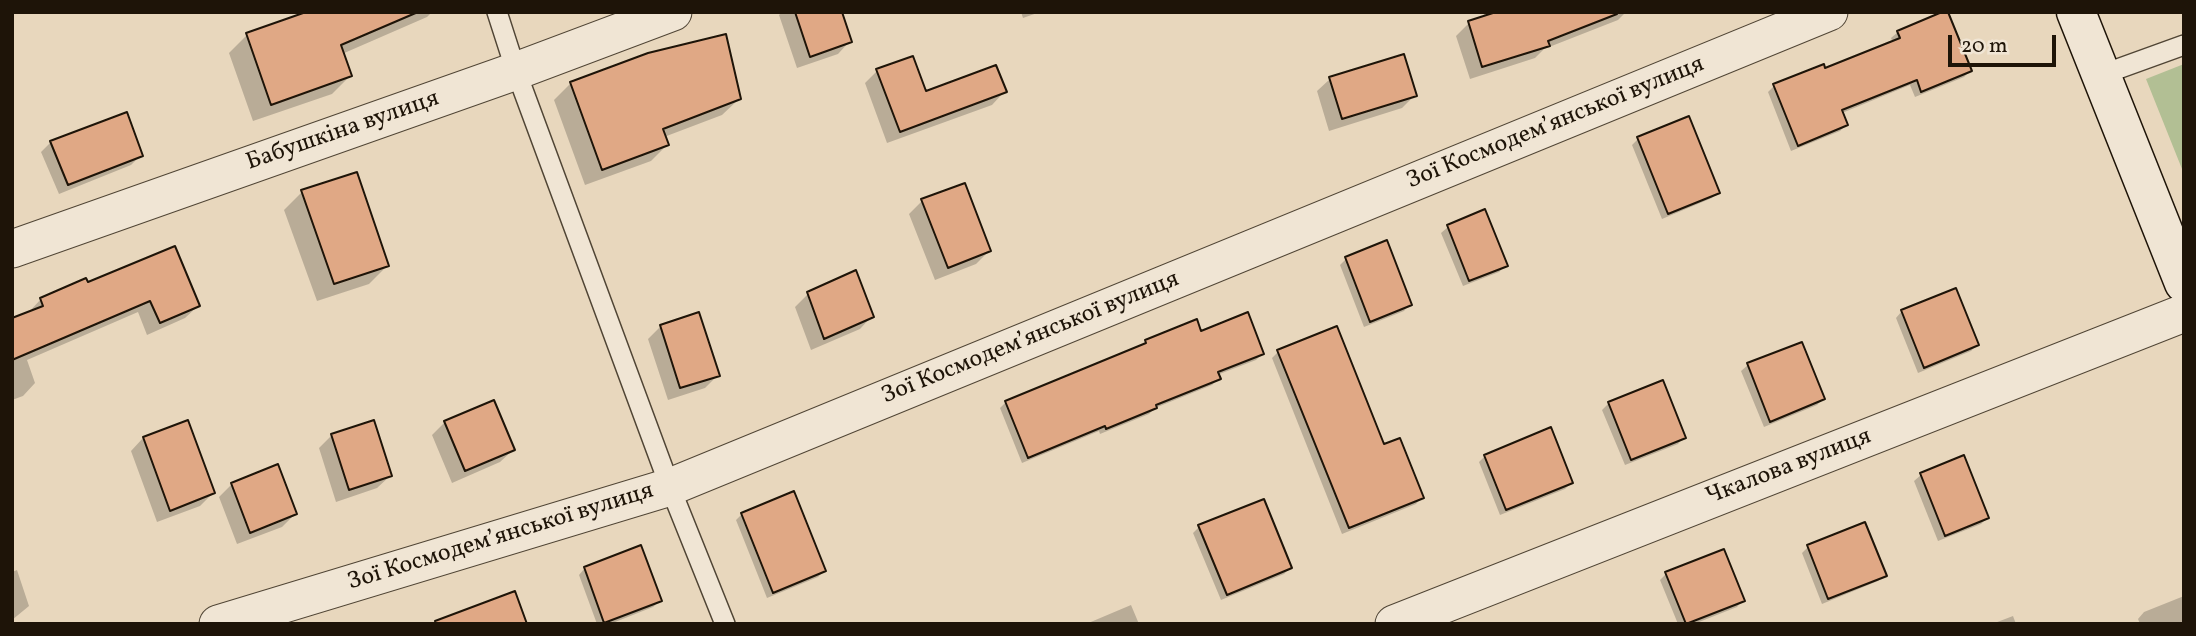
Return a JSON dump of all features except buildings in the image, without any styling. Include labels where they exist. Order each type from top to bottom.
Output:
[{"type":"main road","points":[[2076,12],[2184,283]]},
{"type":"street","name":"Бабушкіна вулиця","points":[[12,248],[516,71],[673,12]]},
{"type":"street","name":"Зої Космодем’янської вулиця","points":[[218,624],[670,487],[1829,12]]},
{"type":"street","name":"Чкалова вулиця","points":[[1394,624],[2184,313]]},
{"type":"lane","points":[[497,12],[516,71],[670,487],[725,624]]},
{"type":"lane","points":[[2101,75],[2184,45]]},
{"type":"green space","points":[[2184,64],[2184,174],[2146,79]]}]
